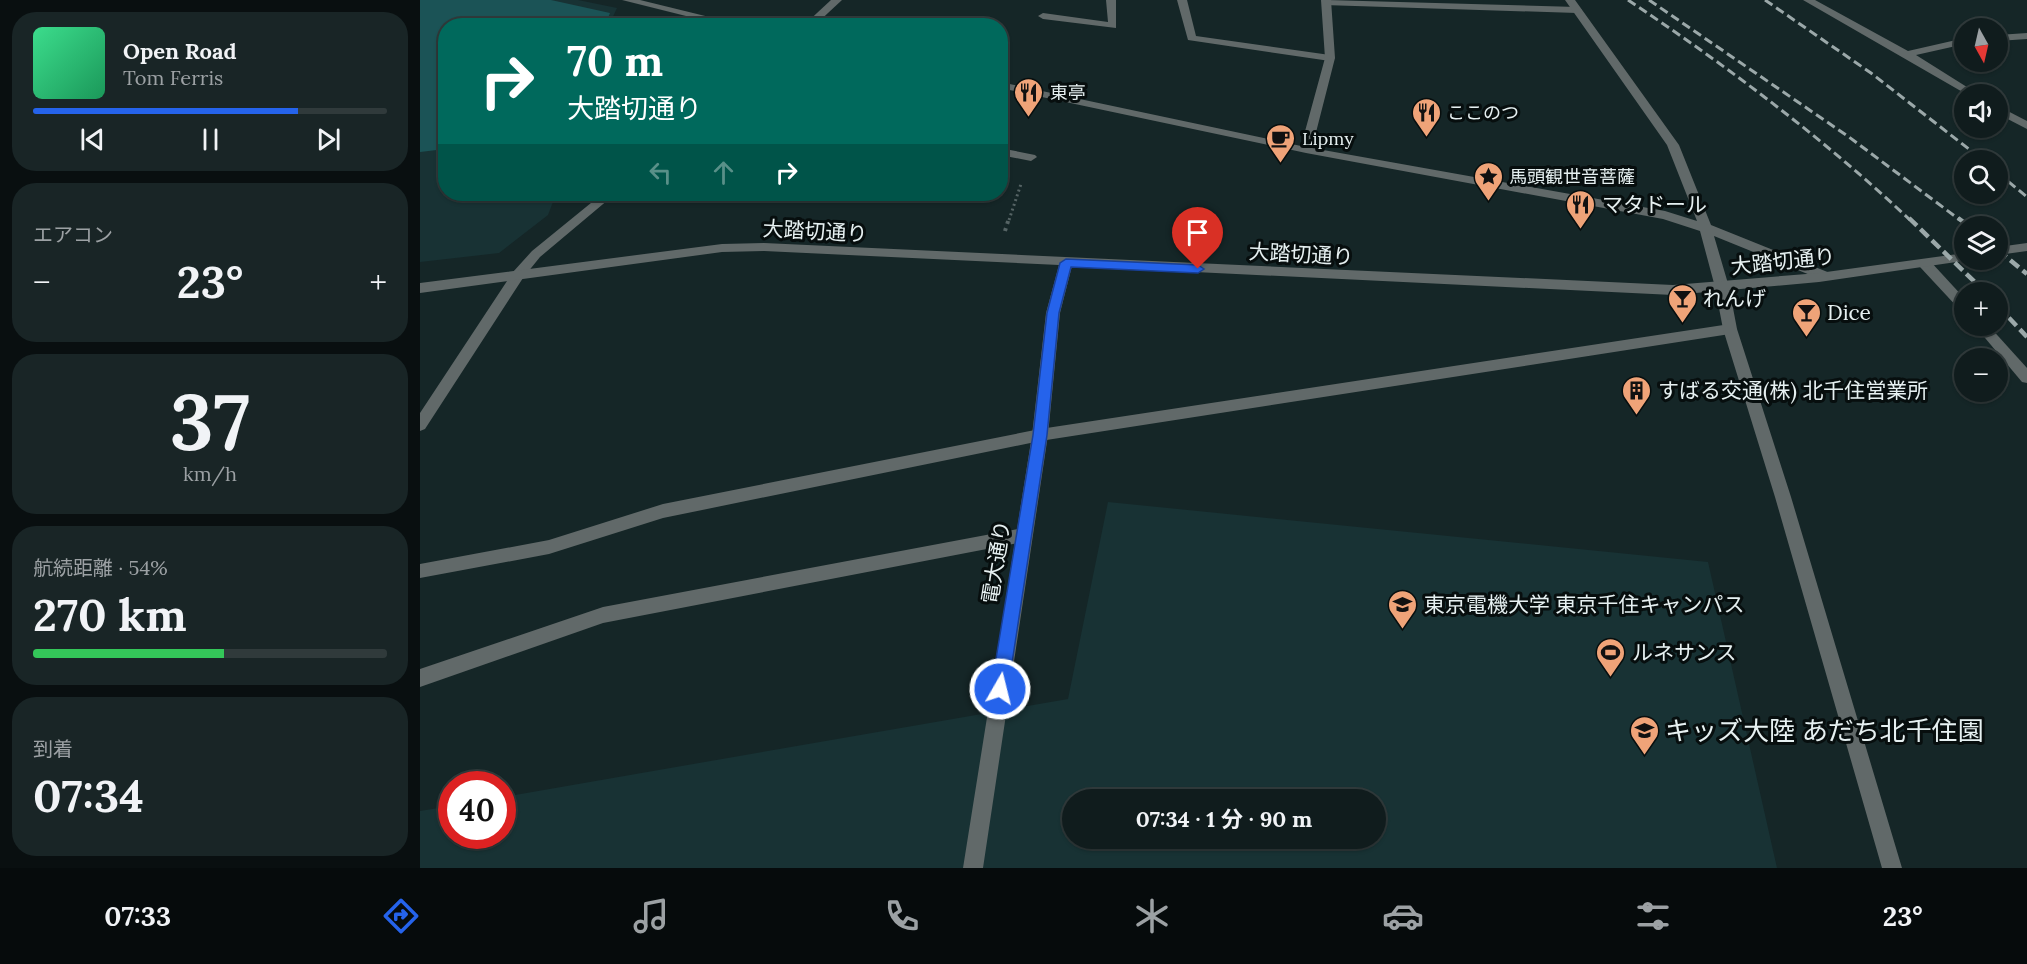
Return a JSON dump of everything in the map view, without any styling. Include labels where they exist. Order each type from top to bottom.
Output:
[{"type":"street","points":[[627,0],[706,18]]},
{"type":"street","points":[[817,18],[837,0]]},
{"type":"street","points":[[1043,16],[1113,26],[1111,0]]},
{"type":"street","points":[[1182,0],[1192,38],[1330,58]]},
{"type":"street","points":[[1570,0],[1673,145],[1706,228],[1722,287],[1730,329],[1783,497],[1892,868]]},
{"type":"street","points":[[1808,0],[1956,84]]},
{"type":"street","points":[[1306,150],[1330,58],[1327,1],[1577,10]]},
{"type":"street","points":[[2008,37],[2027,36]]},
{"type":"street","points":[[1907,54],[1954,43]]},
{"type":"street","points":[[1008,87],[1306,150],[1657,214],[1706,228],[1825,276]]},
{"type":"street","points":[[2008,115],[2027,126]]},
{"type":"street","points":[[1008,153],[1031,157]]},
{"type":"street","points":[[420,425],[518,275],[536,254],[600,201]]},
{"type":"street","points":[[2008,250],[2027,247]]},
{"type":"street","name":"大踏切通り","points":[[420,288],[722,248],[764,248],[1673,290],[1825,276],[1954,259]]},
{"type":"street","name":"電大通り","points":[[973,868],[1040,435],[1053,313],[1066,263]]},
{"type":"street","points":[[1925,264],[1954,295]]},
{"type":"street","points":[[420,571],[549,547],[663,511],[1040,435],[1730,329]]},
{"type":"street","points":[[1991,336],[2027,378]]},
{"type":"street","points":[[420,678],[603,615],[1023,535]]},
{"type":"shaded area","points":[[420,0],[578,0],[617,8],[612,18],[438,18],[438,201],[553,201],[548,215],[499,253],[420,262]]},
{"type":"shaded area","points":[[420,0],[551,0],[610,13],[608,18],[438,18],[438,150],[420,152]]},
{"type":"shaded area","name":"東京電機大学 東京千住キャンパス","points":[[1108,502],[1708,562],[1777,868],[420,868],[420,811],[438,808],[438,849],[516,849],[516,795],[1068,699]]},
{"type":"railway","points":[[1628,0],[1774,104],[1843,160],[1910,220]]},
{"type":"railway","points":[[1649,0],[1849,137],[1955,216]]},
{"type":"railway","points":[[1765,0],[1871,73],[1970,150]]},
{"type":"railway","points":[[2008,181],[2027,197]]},
{"type":"railway","points":[[1909,218],[1975,282]]},
{"type":"railway","points":[[2008,258],[2027,274]]},
{"type":"railway","points":[[2008,317],[2027,337]]},
{"type":"place","name":"東亭","points":[[1029,118]]},
{"type":"place","name":"ここのつ","points":[[1426,138]]},
{"type":"place","name":"Lipmy","points":[[1281,164]]},
{"type":"place","name":"馬頭観世音菩薩","points":[[1488,202]]},
{"type":"place","name":"マタドール","points":[[1581,230]]},
{"type":"place","name":"れんげ","points":[[1682,324]]},
{"type":"place","name":"Dice","points":[[1806,338]]},
{"type":"place","name":"すばる交通(株) 北千住営業所","points":[[1637,416]]},
{"type":"place","name":"東京電機大学 東京千住キャンパス","points":[[1403,630]]},
{"type":"place","name":"ルネサンス","points":[[1611,678]]},
{"type":"place","name":"キッズ大陸 あだち北千住園","points":[[1644,756]]},
{"type":"route","points":[[1000,689],[1040,435],[1053,313],[1066,263],[1198,269]]}]
